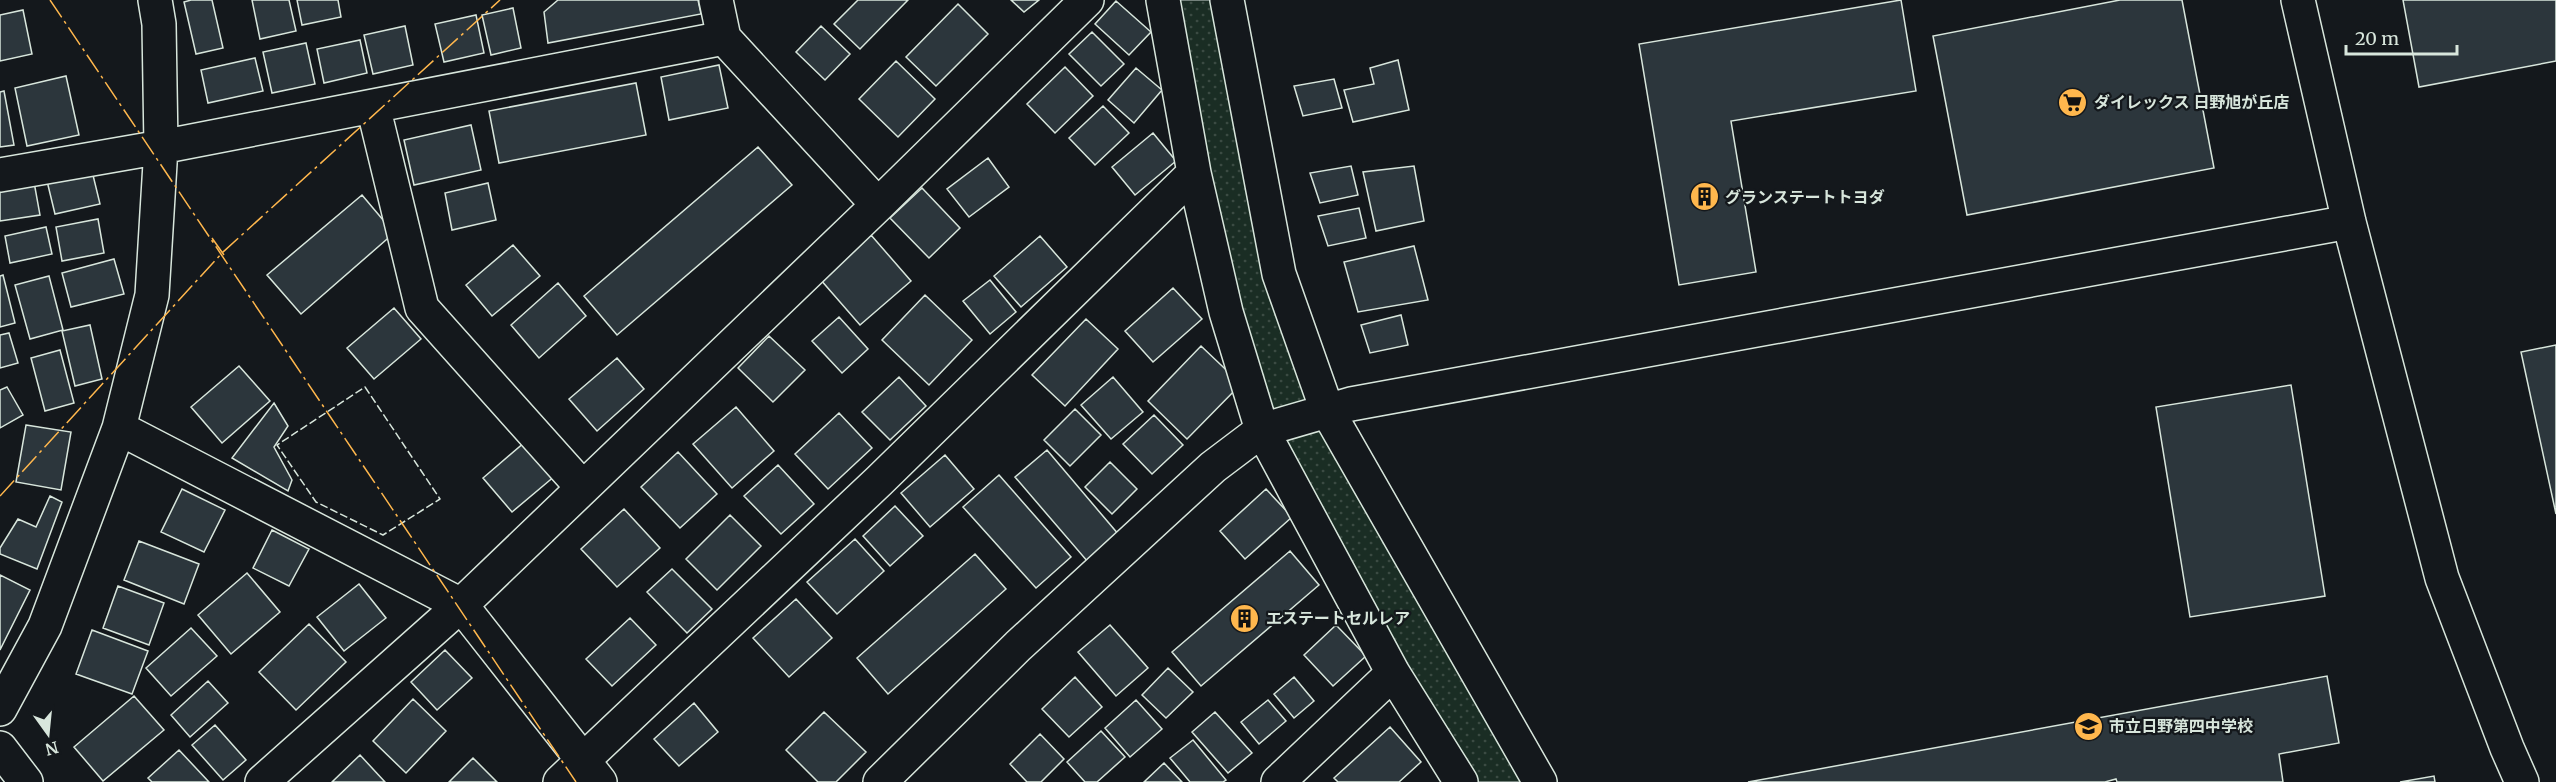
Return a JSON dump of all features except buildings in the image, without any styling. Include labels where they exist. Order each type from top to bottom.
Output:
[{"type":"street","points":[[0,709],[45,626],[120,428],[152,295],[161,147],[159,24],[155,0]]},
{"type":"street","points":[[716,0],[724,38],[878,205]]},
{"type":"street","points":[[262,782],[461,605],[1088,0]]},
{"type":"street","points":[[1163,0],[1194,173],[1226,312],[1262,430],[1394,673],[1461,782]]},
{"type":"street","points":[[1227,0],[1279,274],[1328,410],[1540,782]]},
{"type":"street","points":[[2298,0],[2349,222],[2393,398],[2442,578],[2506,748],[2522,782]]},
{"type":"street","points":[[0,175],[161,147],[724,38]]},
{"type":"street","points":[[373,106],[422,308],[583,488]]},
{"type":"street","points":[[560,782],[592,771],[879,481],[1194,173]]},
{"type":"street","points":[[880,782],[1026,639],[1213,467],[1262,430],[1328,410],[2349,222]]},
{"type":"street","points":[[120,428],[461,605],[592,771]]},
{"type":"street","points":[[1278,782],[1394,673]]},
{"type":"street","points":[[0,748],[26,782]]},
{"type":"green space","points":[[1163,0],[1227,0],[1327,409],[1540,782],[1461,782],[1262,430]]},
{"type":"fence","points":[[365,387],[440,499],[383,535],[316,502],[277,445],[365,387]]},
{"type":"power","points":[[50,0],[576,782]]},
{"type":"power","points":[[0,496],[222,253],[500,0]]},
{"type":"power","points":[[212,238],[224,255]]},
{"type":"place","name":"ダイレックス 日野旭が丘店","points":[[2073,102]]},
{"type":"place","name":"グランステートトヨダ","points":[[1704,197]]},
{"type":"place","name":"エステートセルレア","points":[[1245,618]]},
{"type":"place","name":"市立日野第四中学校","points":[[2088,726]]}]
